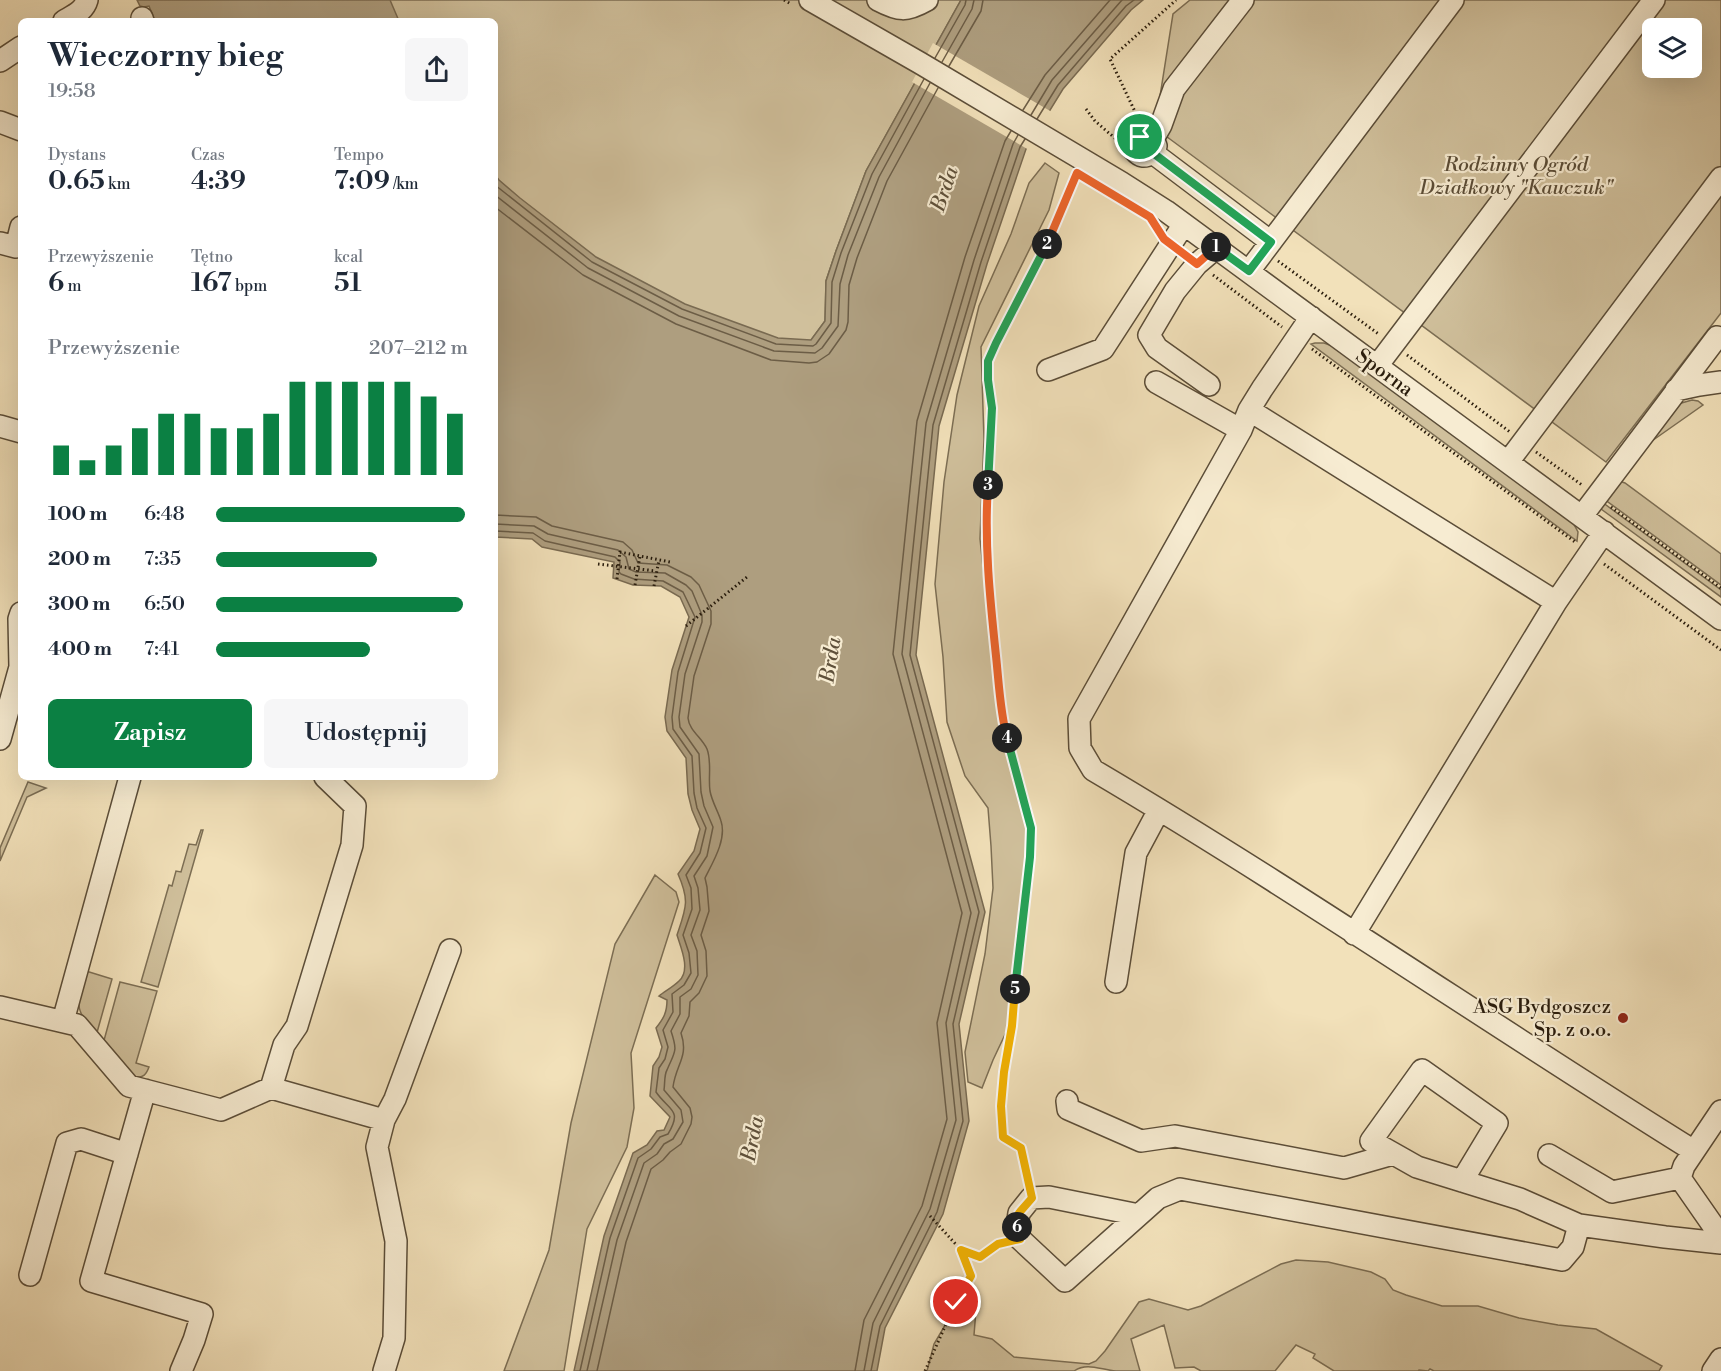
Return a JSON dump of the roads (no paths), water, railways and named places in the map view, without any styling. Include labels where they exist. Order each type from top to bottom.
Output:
[{"type":"street","points":[[878,0],[891,7],[908,10],[927,0]]},
{"type":"street","points":[[1243,0],[1174,89],[1161,125],[1147,144],[1268,247]]},
{"type":"street","points":[[1249,271],[1453,0]]},
{"type":"street","points":[[1377,366],[1654,0]]},
{"type":"street","name":"Sporna","points":[[819,2],[1143,195],[1217,247],[1721,619]]},
{"type":"street","points":[[0,61],[18,50]]},
{"type":"street","points":[[0,122],[18,129]]},
{"type":"street","points":[[1508,462],[1721,178]]},
{"type":"street","points":[[1048,370],[1103,349],[1184,224]]},
{"type":"street","points":[[0,243],[16,247],[18,239]]},
{"type":"street","points":[[1209,385],[1157,348],[1149,335],[1175,291],[1197,264],[1217,247]]},
{"type":"street","points":[[1311,317],[1249,410],[1241,430],[1079,719],[1080,748],[1093,770],[1695,1150]]},
{"type":"street","points":[[1582,516],[1716,337]]},
{"type":"street","points":[[1156,381],[1241,430]]},
{"type":"street","points":[[1676,390],[1721,382]]},
{"type":"street","points":[[1249,410],[1556,602]]},
{"type":"street","points":[[0,426],[18,431]]},
{"type":"street","points":[[1354,934],[1556,602],[1604,532]]},
{"type":"street","points":[[0,739],[8,676]]},
{"type":"street","points":[[63,1021],[129,780]]},
{"type":"street","points":[[271,1088],[284,1045],[297,1026],[352,845],[355,806],[328,780]]},
{"type":"street","points":[[1116,982],[1136,853],[1159,810]]},
{"type":"street","points":[[384,1371],[394,1338],[396,1241],[377,1147],[384,1120],[395,1099],[450,950]]},
{"type":"street","points":[[0,1007],[77,1025],[129,1086],[221,1110],[271,1088],[384,1120]]},
{"type":"street","points":[[1462,1181],[1497,1123],[1422,1070],[1371,1141],[1417,1167],[1462,1181],[1520,1199],[1579,1225],[1721,1243]]},
{"type":"street","points":[[145,1090],[91,1281],[202,1314],[181,1371]]},
{"type":"street","points":[[1067,1101],[1068,1109],[1141,1142],[1175,1136],[1344,1168],[1393,1154]]},
{"type":"street","points":[[1680,1178],[1684,1166],[1695,1150],[1715,1128],[1721,1111]]},
{"type":"street","points":[[30,1275],[67,1143],[81,1139],[127,1154]]},
{"type":"street","points":[[1549,1155],[1612,1192],[1680,1178]]},
{"type":"street","points":[[1680,1178],[1721,1237]]},
{"type":"street","points":[[1140,1215],[1049,1197],[1032,1198],[1019,1213],[1017,1226],[1020,1239],[1065,1281],[1140,1215],[1158,1198],[1180,1189],[1562,1260],[1574,1247],[1579,1225]]},
{"type":"street","points":[[1713,1371],[1721,1359]]},
{"type":"water","points":[[137,0],[390,0],[398,18],[154,18],[149,6],[140,6]]},
{"type":"water","name":"Brda","points":[[961,0],[1143,0],[1131,10],[1063,89],[1026,149],[987,264],[939,426],[916,655],[985,912],[959,1024],[969,1121],[943,1214],[885,1328],[877,1371],[574,1371],[604,1236],[633,1153],[647,1145],[657,1131],[664,1130],[670,1117],[650,1096],[653,1066],[662,1047],[656,1028],[664,1015],[667,1004],[667,1000],[659,996],[679,981],[683,976],[685,965],[677,935],[685,905],[684,891],[678,874],[694,851],[700,829],[688,794],[686,758],[667,731],[665,717],[672,670],[689,617],[680,597],[661,586],[633,585],[613,578],[614,562],[542,547],[532,539],[498,537],[498,179],[596,257],[685,304],[778,338],[811,340],[825,321],[826,281],[866,171]]},
{"type":"place","name":"ASG Bydgoszcz Sp. z o.o.","points":[[1623,1018]]},
{"type":"park label","name":"Rodzinny Ogród Działkowy \"Kauczuk\"","points":[[1516,176]]}]
